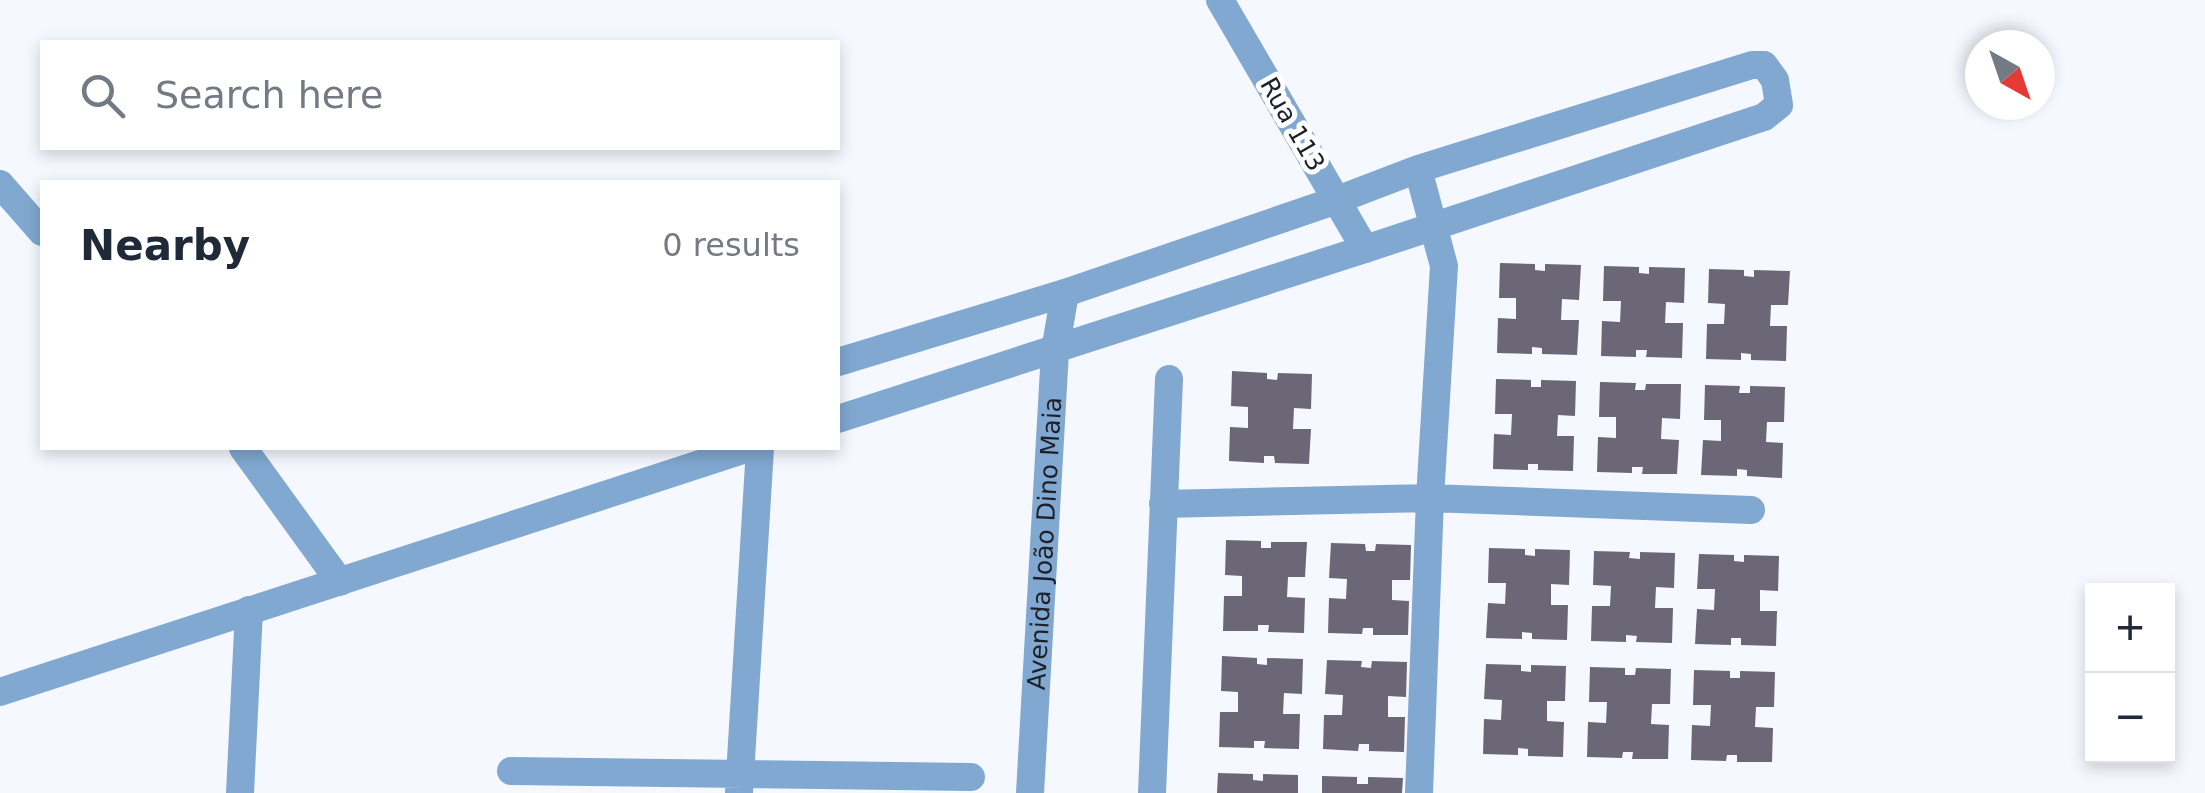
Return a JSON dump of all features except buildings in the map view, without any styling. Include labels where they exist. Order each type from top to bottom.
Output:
[{"type":"street","name":"Rua 113","points":[[1220,0],[1365,249]]},
{"type":"street","points":[[840,361],[1065,293],[1418,169],[1752,65],[1764,65],[1775,80],[1779,105],[1764,118],[840,418]]},
{"type":"street","points":[[1418,169],[1444,266],[1419,793]]},
{"type":"street","points":[[0,184],[40,230]]},
{"type":"street","name":"Avenida João Dino Maia","points":[[1030,793],[1055,351],[1065,293]]},
{"type":"street","points":[[1152,793],[1169,379]]},
{"type":"street","points":[[244,450],[340,582]]},
{"type":"street","points":[[0,692],[743,450]]},
{"type":"street","points":[[740,784],[760,450]]},
{"type":"street","points":[[1163,504],[1430,498],[1750,510]]},
{"type":"street","points":[[240,793],[249,610]]},
{"type":"street","points":[[511,770],[740,784],[972,778]]}]
